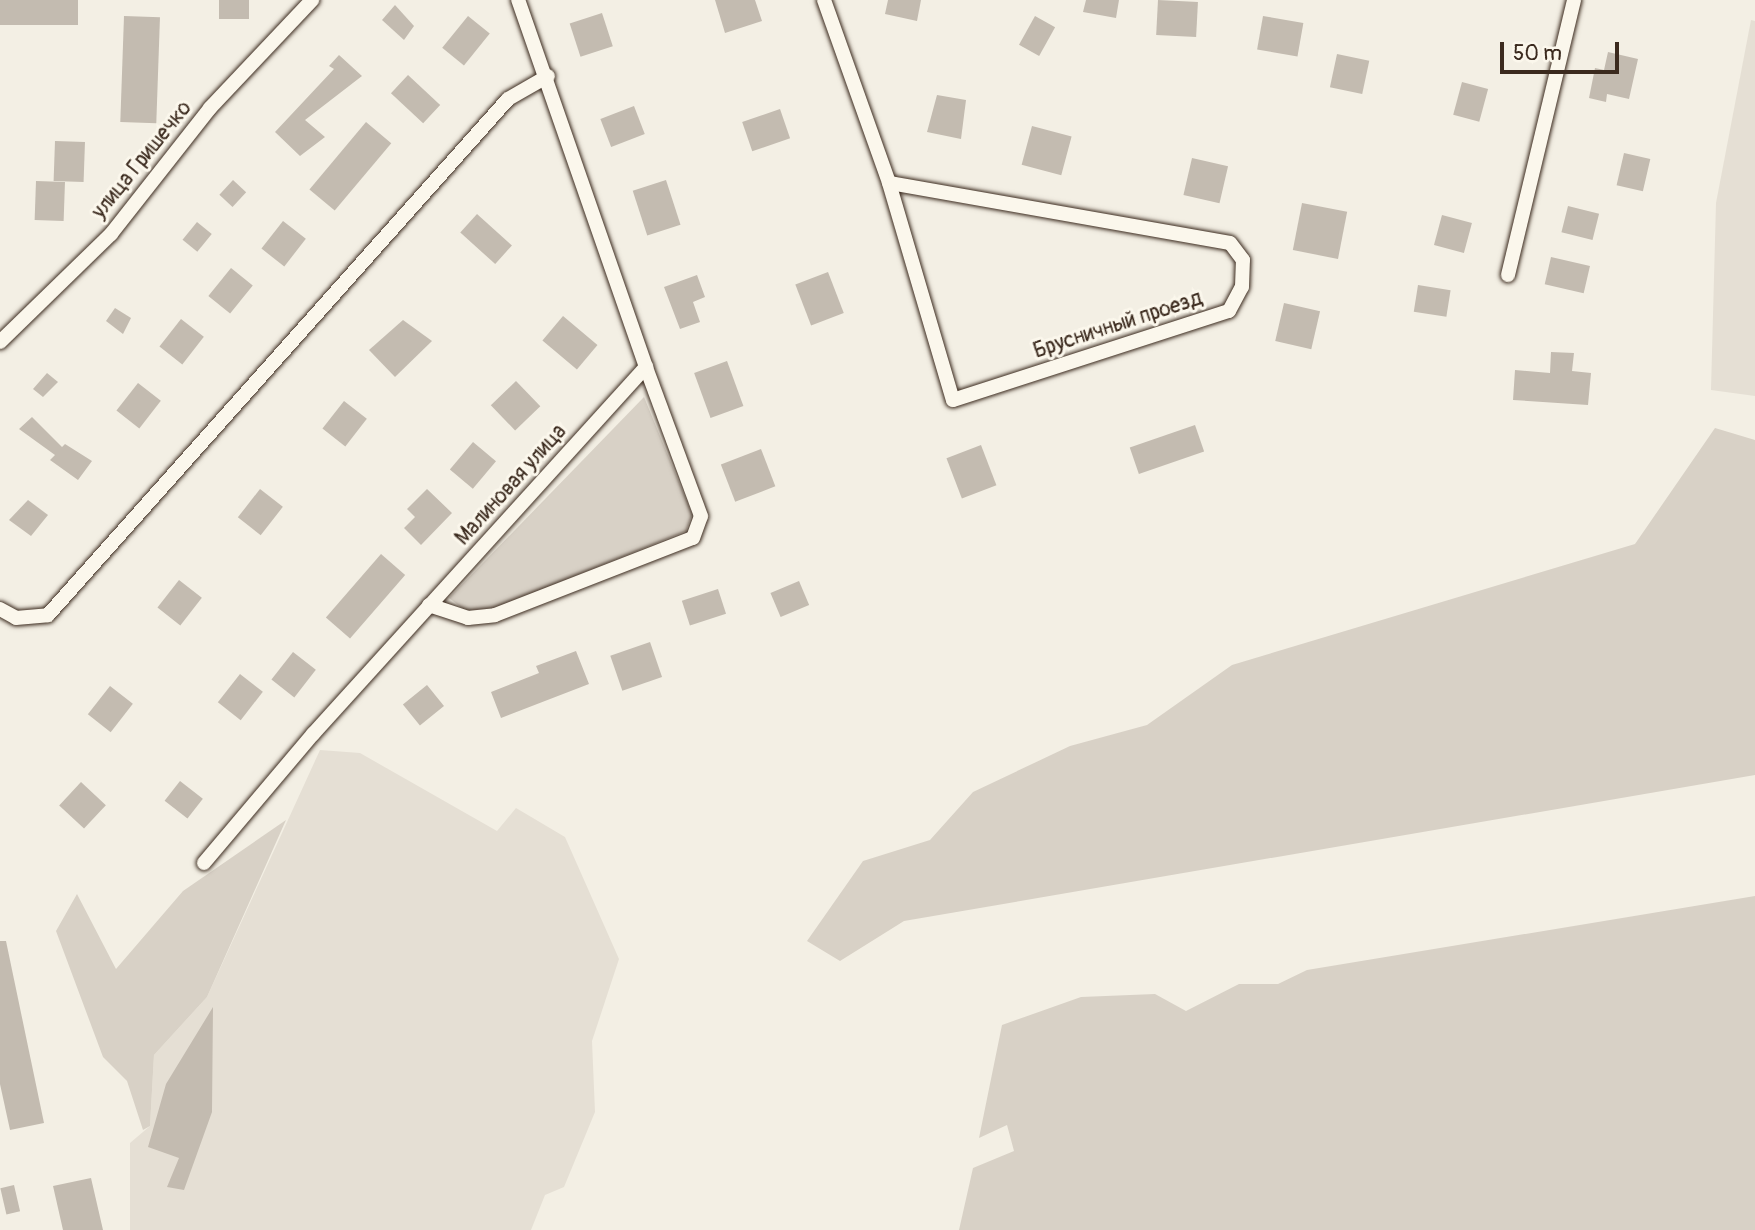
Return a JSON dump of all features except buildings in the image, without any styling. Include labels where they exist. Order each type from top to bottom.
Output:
[{"type":"street","name":"улица Гришечко","points":[[0,342],[111,234],[210,108],[312,0]]},
{"type":"street","points":[[429,605],[468,618],[495,615],[693,538],[701,516],[646,368],[548,76],[518,0]]},
{"type":"street","name":"Брусничный проезд","points":[[824,0],[889,183],[953,400],[1229,311],[1242,287],[1243,260],[1230,243],[889,183]]},
{"type":"street","points":[[1508,275],[1574,0]]},
{"type":"street","points":[[0,609],[16,618],[48,615],[508,99],[548,76]]},
{"type":"street","name":"Малиновая улица","points":[[204,863],[313,734],[646,368]]},
{"type":"shaded area","points":[[1751,20],[1755,21],[1755,396],[1711,390],[1716,203]]},
{"type":"shaded area","points":[[644,397],[692,514],[686,531],[498,607],[466,611],[449,598]]},
{"type":"shaded area","points":[[1715,428],[1755,440],[1755,775],[904,921],[840,961],[807,941],[863,861],[930,840],[973,792],[1070,746],[1147,725],[1232,665],[1635,544]]},
{"type":"shaded area","points":[[320,750],[360,753],[497,831],[516,808],[565,837],[619,959],[592,1041],[595,1112],[564,1187],[545,1195],[531,1230],[130,1230],[130,1143],[150,1126],[154,1055],[207,997]]},
{"type":"shaded area","points":[[286,820],[207,997],[154,1055],[150,1126],[143,1130],[127,1081],[103,1057],[56,931],[77,894],[116,969],[183,891]]},
{"type":"shaded area","points":[[1755,896],[1755,1230],[959,1230],[973,1168],[1014,1151],[1007,1125],[979,1138],[1002,1025],[1081,997],[1155,994],[1186,1011],[1239,984],[1278,984],[1307,970]]}]
